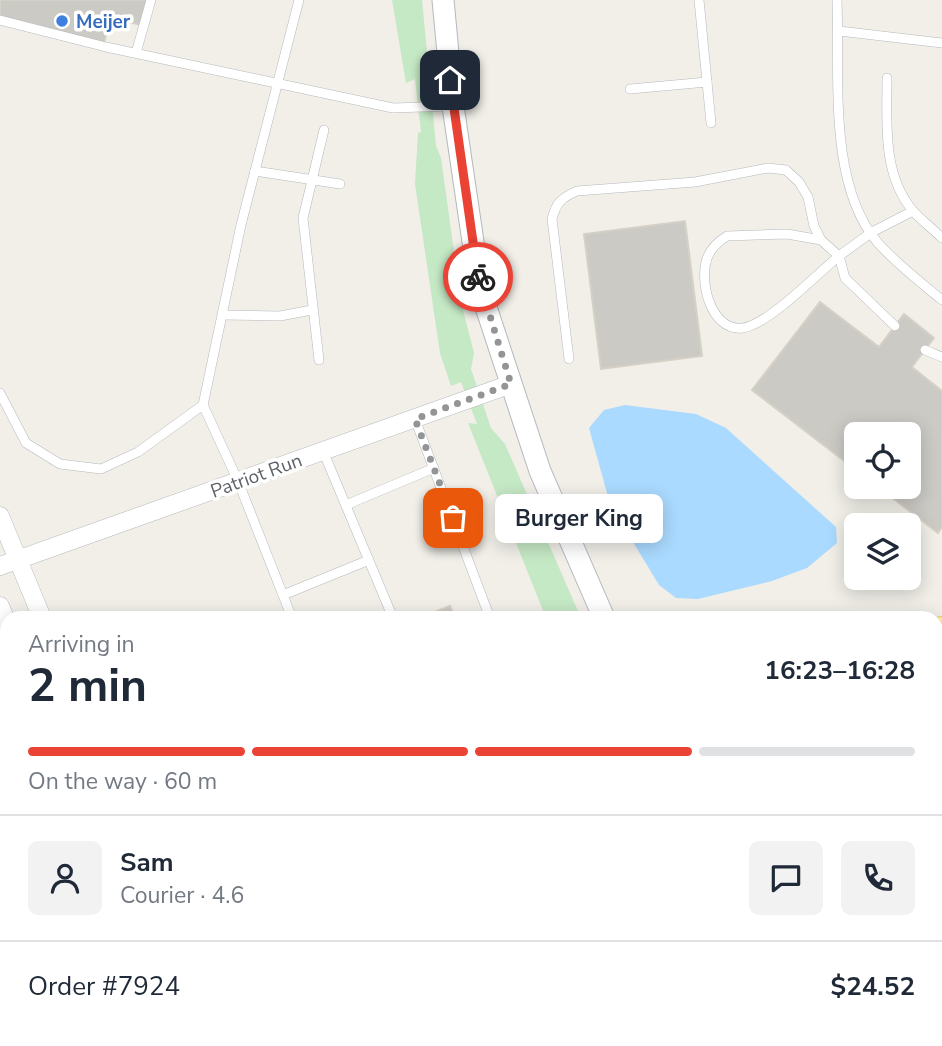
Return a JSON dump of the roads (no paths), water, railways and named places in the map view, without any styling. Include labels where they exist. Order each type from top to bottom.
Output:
[{"type":"street","points":[[443,0],[453,106],[480,289],[540,471],[601,611]]},
{"type":"street","name":"Patriot Run","points":[[0,566],[511,384]]},
{"type":"street","points":[[0,516],[39,611]]},
{"type":"lane","points":[[136,53],[150,0]]},
{"type":"lane","points":[[289,611],[238,481],[203,405],[255,171],[299,0]]},
{"type":"lane","points":[[699,0],[711,124]]},
{"type":"lane","points":[[837,0],[838,85],[843,152],[856,204],[876,241],[942,299]]},
{"type":"lane","points":[[0,20],[136,53],[393,108],[453,106]]},
{"type":"lane","points":[[839,31],[942,43]]},
{"type":"lane","points":[[887,78],[887,146],[900,189],[913,211],[942,238]]},
{"type":"lane","points":[[630,89],[707,82]]},
{"type":"lane","points":[[319,360],[303,218],[324,130]]},
{"type":"lane","points":[[569,359],[552,219],[556,205],[564,197],[577,191],[695,182],[768,168],[786,170],[799,182],[808,197],[814,226],[821,240],[839,256],[845,278],[895,326]]},
{"type":"lane","points":[[255,171],[340,184]]},
{"type":"lane","points":[[821,240],[788,233],[727,236],[714,247],[705,267],[709,303],[715,314],[722,323],[733,327],[756,324],[872,232],[913,211]]},
{"type":"lane","points":[[223,315],[280,316],[312,310]]},
{"type":"lane","points":[[925,350],[942,357]]},
{"type":"lane","points":[[0,393],[26,443],[60,464],[101,469],[138,452],[203,405]]},
{"type":"lane","points":[[415,419],[487,611]]},
{"type":"lane","points":[[323,451],[390,611]]},
{"type":"lane","points":[[346,505],[434,468]]},
{"type":"lane","points":[[283,595],[369,560]]},
{"type":"water","points":[[625,405],[696,414],[726,428],[836,527],[837,543],[807,568],[772,581],[698,599],[676,598],[659,585],[610,504],[589,428],[604,410]]},
{"type":"place","name":"Meijer","points":[[62,21]]},
{"type":"place","name":"Burger King","points":[[453,518]]}]
